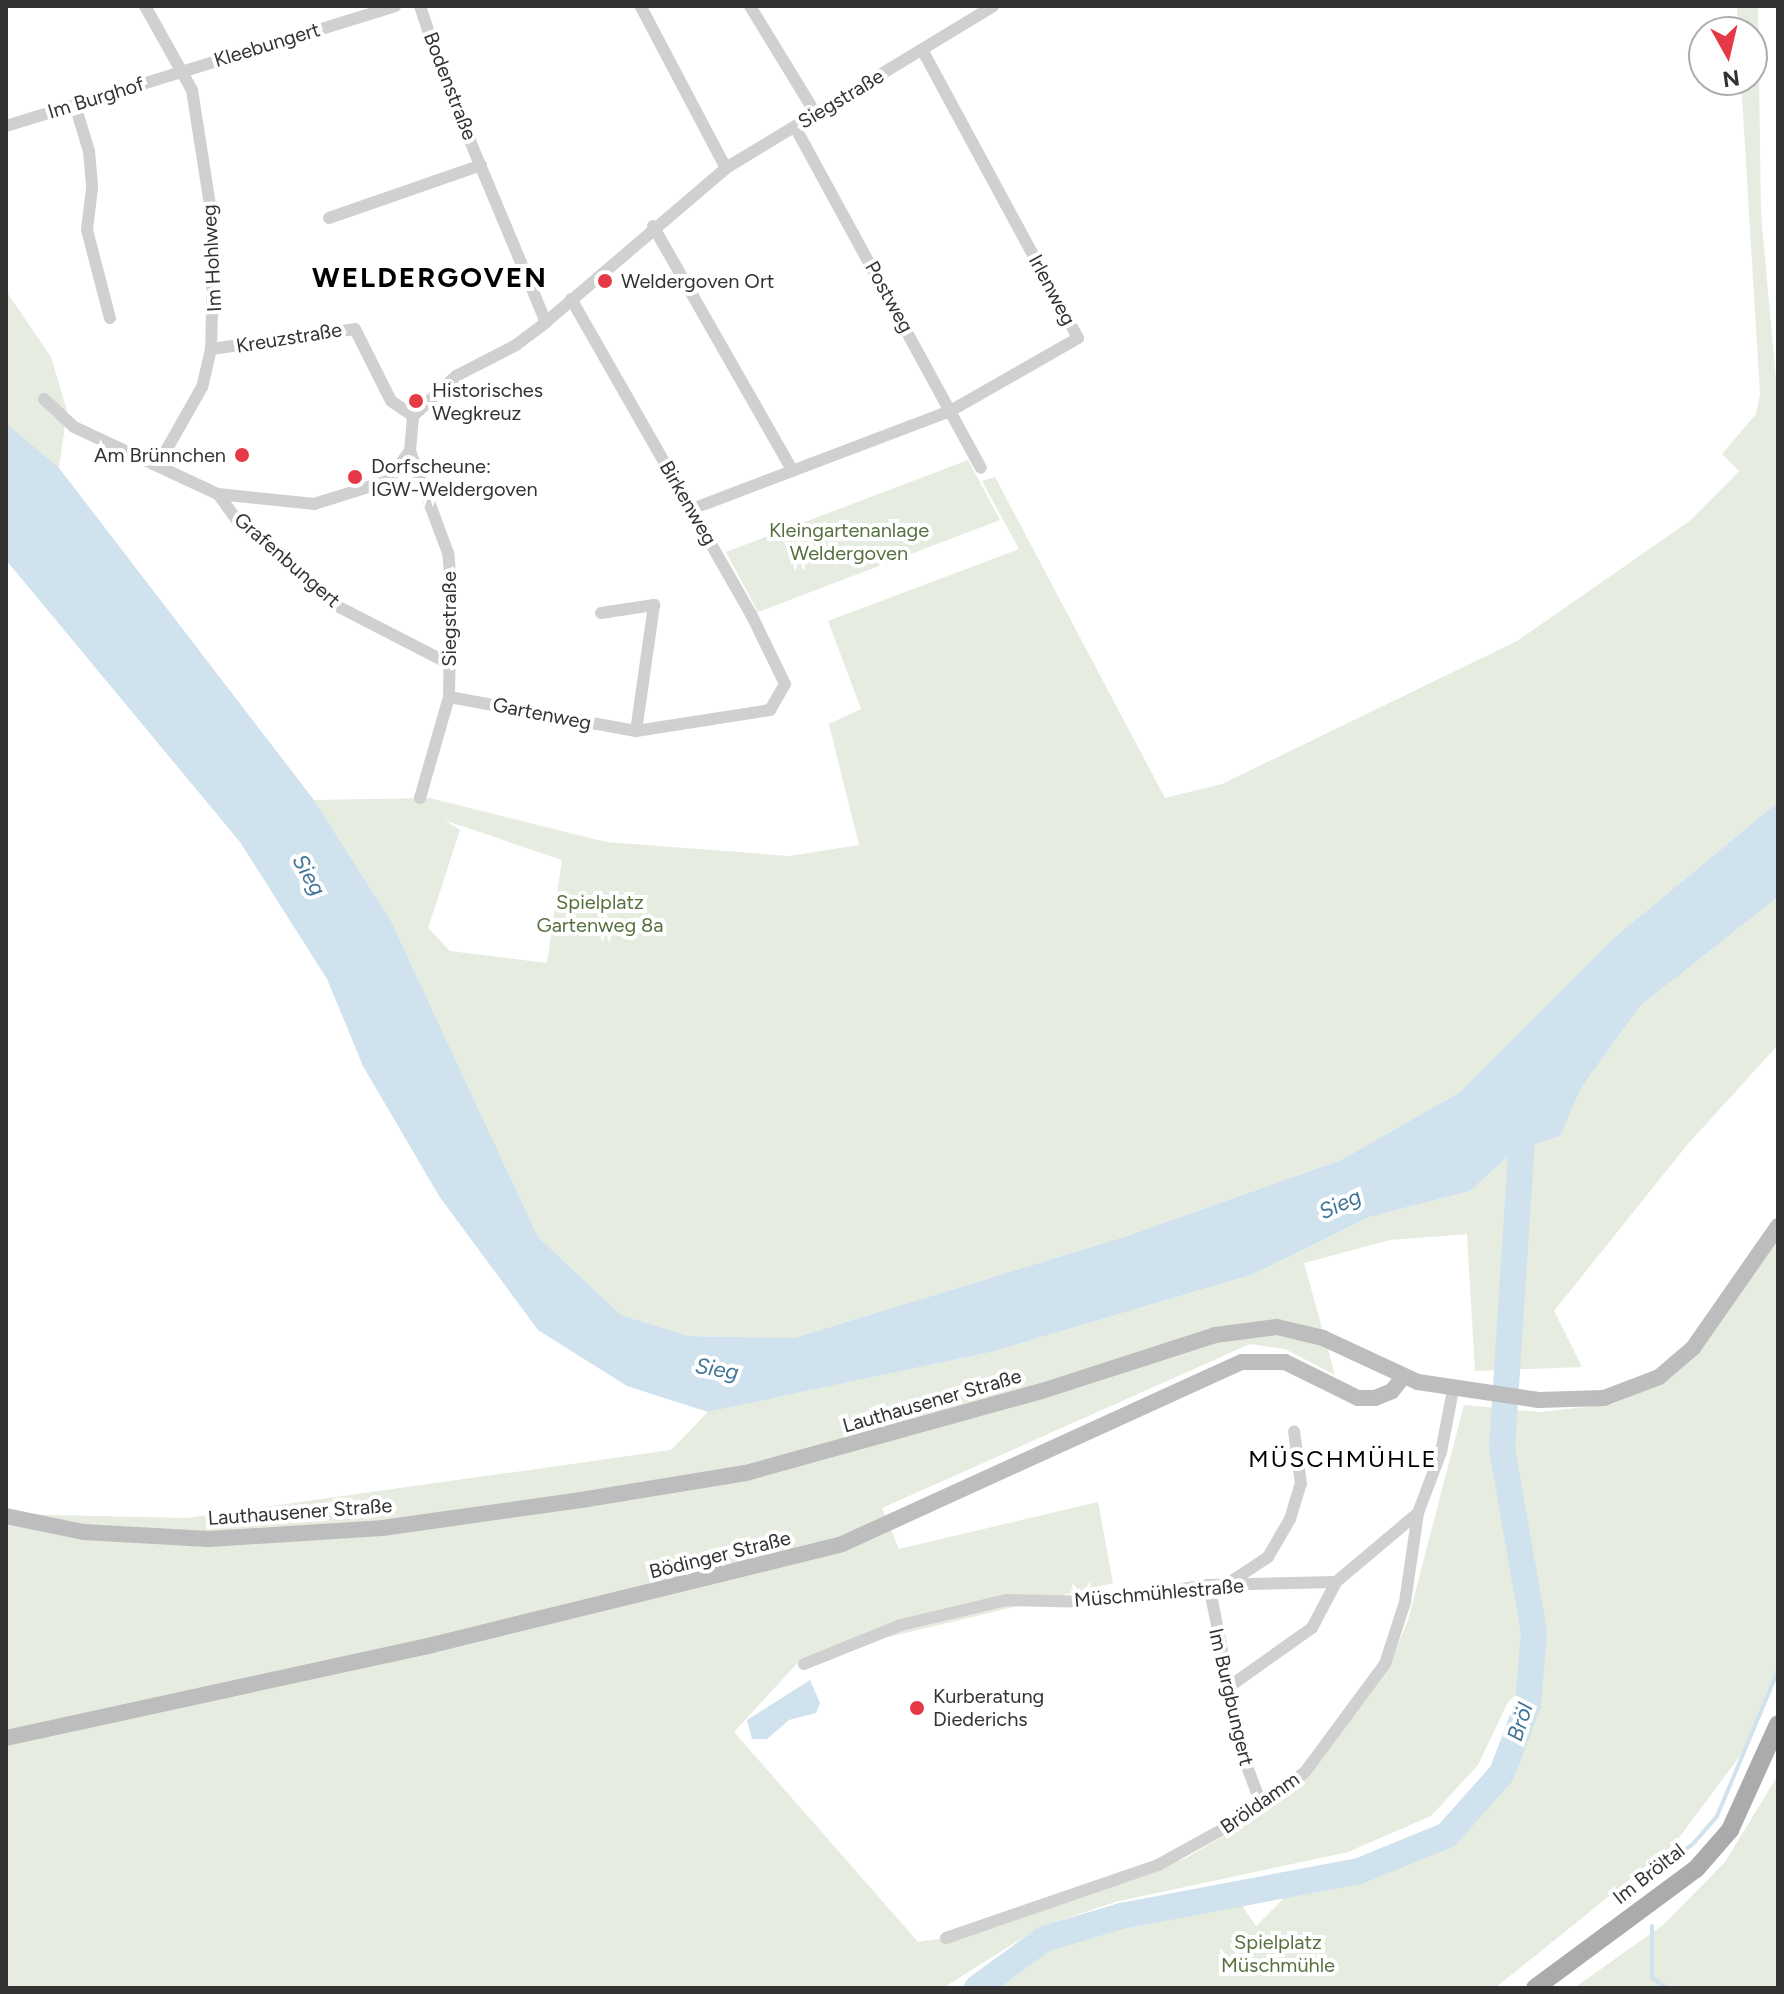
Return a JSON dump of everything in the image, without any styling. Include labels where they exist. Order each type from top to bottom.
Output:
[{"type":"main road","name":"Im Bröltal","points":[[1535,1988],[1696,1869],[1730,1830],[1778,1724]]},
{"type":"street","name":"Im Hohlweg","points":[[145,6],[185,70],[214,230],[211,349],[202,387],[159,463]]},
{"type":"street","name":"Kleebungert","points":[[185,70],[395,6]]},
{"type":"street","name":"Bodenstraße","points":[[420,6],[546,322]]},
{"type":"street","points":[[750,6],[816,114]]},
{"type":"street","name":"Siegstraße","points":[[420,798],[449,697],[448,553],[410,451],[413,416],[456,376],[516,345],[546,322],[653,226],[726,168],[993,6]]},
{"type":"street","points":[[641,7],[726,168]]},
{"type":"street","name":"Irlenweg","points":[[692,509],[952,410],[1078,338],[922,49]]},
{"type":"street","name":"Im Burghof","points":[[6,126],[185,70]]},
{"type":"street","points":[[75,105],[92,188],[87,230],[110,318]]},
{"type":"street","name":"Postweg","points":[[795,127],[981,468]]},
{"type":"street","name":"Bodenstraße","points":[[329,218],[481,165]]},
{"type":"street","points":[[653,226],[725,344],[793,471]]},
{"type":"street","name":"Birkenweg","points":[[571,299],[692,509],[785,684],[770,710]]},
{"type":"street","name":"Kreuzstraße","points":[[211,349],[355,329],[391,401],[413,416]]},
{"type":"street","points":[[44,399],[74,427],[159,463],[218,494],[314,504],[388,481],[410,451]]},
{"type":"street","name":"Grafenbungert","points":[[218,494],[240,524],[337,606],[448,663]]},
{"type":"street","points":[[601,613],[654,605],[636,731]]},
{"type":"street","name":"Gartenweg","points":[[449,697],[636,731],[770,710]]},
{"type":"street","name":"Lauthausener Straße","points":[[6,1516],[83,1532],[209,1539],[382,1528],[581,1500],[746,1473],[1042,1391],[1215,1335],[1277,1327],[1323,1338],[1402,1378],[1459,1391],[1539,1400],[1604,1398],[1659,1377],[1693,1348],[1778,1226]]},
{"type":"street","name":"Bödinger Straße","points":[[6,1738],[447,1642],[842,1544],[1242,1362],[1285,1362],[1358,1398],[1392,1391],[1402,1378]]},
{"type":"street","points":[[1230,1686],[1312,1628],[1336,1582],[1418,1513],[1459,1391]]},
{"type":"street","points":[[1228,1584],[1268,1557],[1290,1519],[1301,1484],[1294,1431]]},
{"type":"street","name":"Bröldamm","points":[[946,1938],[1116,1883],[1182,1854],[1262,1806],[1305,1772],[1385,1664],[1405,1602],[1418,1513]]},
{"type":"street","name":"Müschmühlestraße","points":[[804,1664],[901,1625],[1007,1600],[1095,1602],[1209,1585],[1336,1582]]},
{"type":"street","name":"Im Burgbungert","points":[[1209,1585],[1243,1756],[1262,1806]]},
{"type":"green space","points":[[1737,6],[1758,6],[1758,16],[1737,16]]},
{"type":"green space","name":"Spielplatz Gartenweg 8a","points":[[1742,96],[1759,96],[1761,215],[1778,401],[1778,802],[1615,937],[1460,1092],[1341,1160],[1127,1236],[794,1338],[689,1336],[621,1315],[538,1237],[391,921],[314,800],[430,798],[606,842],[789,856],[859,845],[829,724],[861,709],[828,621],[1019,549],[982,481],[995,477],[1165,798],[1222,784],[1517,641],[1691,520],[1739,471],[1722,454],[1756,414],[1760,394]],"holes":[[[444,820],[562,860],[547,963],[450,951],[428,928],[460,830]]]},
{"type":"green space","points":[[6,291],[51,357],[67,411],[59,468],[6,423]]},
{"type":"green space","name":"Kleingartenanlage Weldergoven","points":[[968,460],[1000,520],[758,612],[726,552]]},
{"type":"green space","name":"Spielplatz Müschmühle","points":[[1778,897],[1778,1045],[1687,1145],[1554,1311],[1582,1367],[1475,1371],[1467,1234],[1390,1240],[1304,1263],[1335,1375],[1285,1349],[1250,1344],[882,1508],[899,1549],[1098,1502],[1113,1583],[802,1658],[734,1732],[918,1942],[982,1932],[1186,1858],[1252,1819],[1307,1775],[1390,1663],[1408,1620],[1464,1405],[1540,1412],[1613,1404],[1658,1384],[1697,1353],[1778,1240],[1778,1668],[1740,1756],[1675,1843],[1495,1988],[986,1988],[1045,1944],[1126,1923],[1239,1901],[1256,1926],[1282,1900],[1280,1891],[1357,1877],[1449,1838],[1508,1777],[1536,1706],[1542,1673],[1508,1702],[1478,1765],[1431,1816],[1348,1852],[1115,1902],[1038,1928],[943,1988],[6,1988],[6,1514],[187,1518],[671,1450],[708,1412],[991,1352],[1254,1274],[1369,1217],[1470,1191],[1514,1151],[1559,1136],[1581,1088],[1640,1006]]},
{"type":"green space","points":[[1778,1775],[1778,1988],[1574,1988],[1663,1925],[1725,1862]]},
{"type":"water","name":"Sieg","points":[[6,423],[59,468],[314,800],[391,921],[538,1237],[621,1315],[689,1336],[794,1338],[1127,1236],[1341,1160],[1460,1092],[1615,937],[1778,802],[1778,897],[1640,1006],[1581,1088],[1560,1136],[1514,1151],[1470,1191],[1369,1217],[1254,1274],[991,1352],[708,1412],[627,1386],[538,1330],[439,1196],[363,1066],[327,979],[240,842],[6,560]]},
{"type":"water","points":[[810,1680],[820,1703],[816,1713],[789,1720],[767,1739],[752,1739],[747,1720]]},
{"type":"waterway","name":"Bröl","points":[[977,1988],[1044,1939],[1121,1916],[1359,1871],[1447,1835],[1502,1773],[1528,1704],[1534,1632],[1502,1448],[1524,1112]]},
{"type":"waterway","points":[[1626,1891],[1692,1845],[1717,1816],[1778,1671]]},
{"type":"waterway","points":[[1652,1926],[1652,1978],[1667,1988]]},
{"type":"place","name":"Weldergoven Ort","points":[[605,281]]},
{"type":"place","name":"Historisches Wegkreuz","points":[[416,401]]},
{"type":"place","name":"Am Brünnchen","points":[[242,455]]},
{"type":"place","name":"Dorfscheune: IGW-Weldergoven","points":[[355,477]]},
{"type":"place","name":"Kurberatung Diederichs","points":[[917,1708]]},
{"type":"district","name":"WELDERGOVEN","points":[[430,277]]},
{"type":"district","name":"MÜSCHMÜHLE","points":[[1343,1459]]}]
